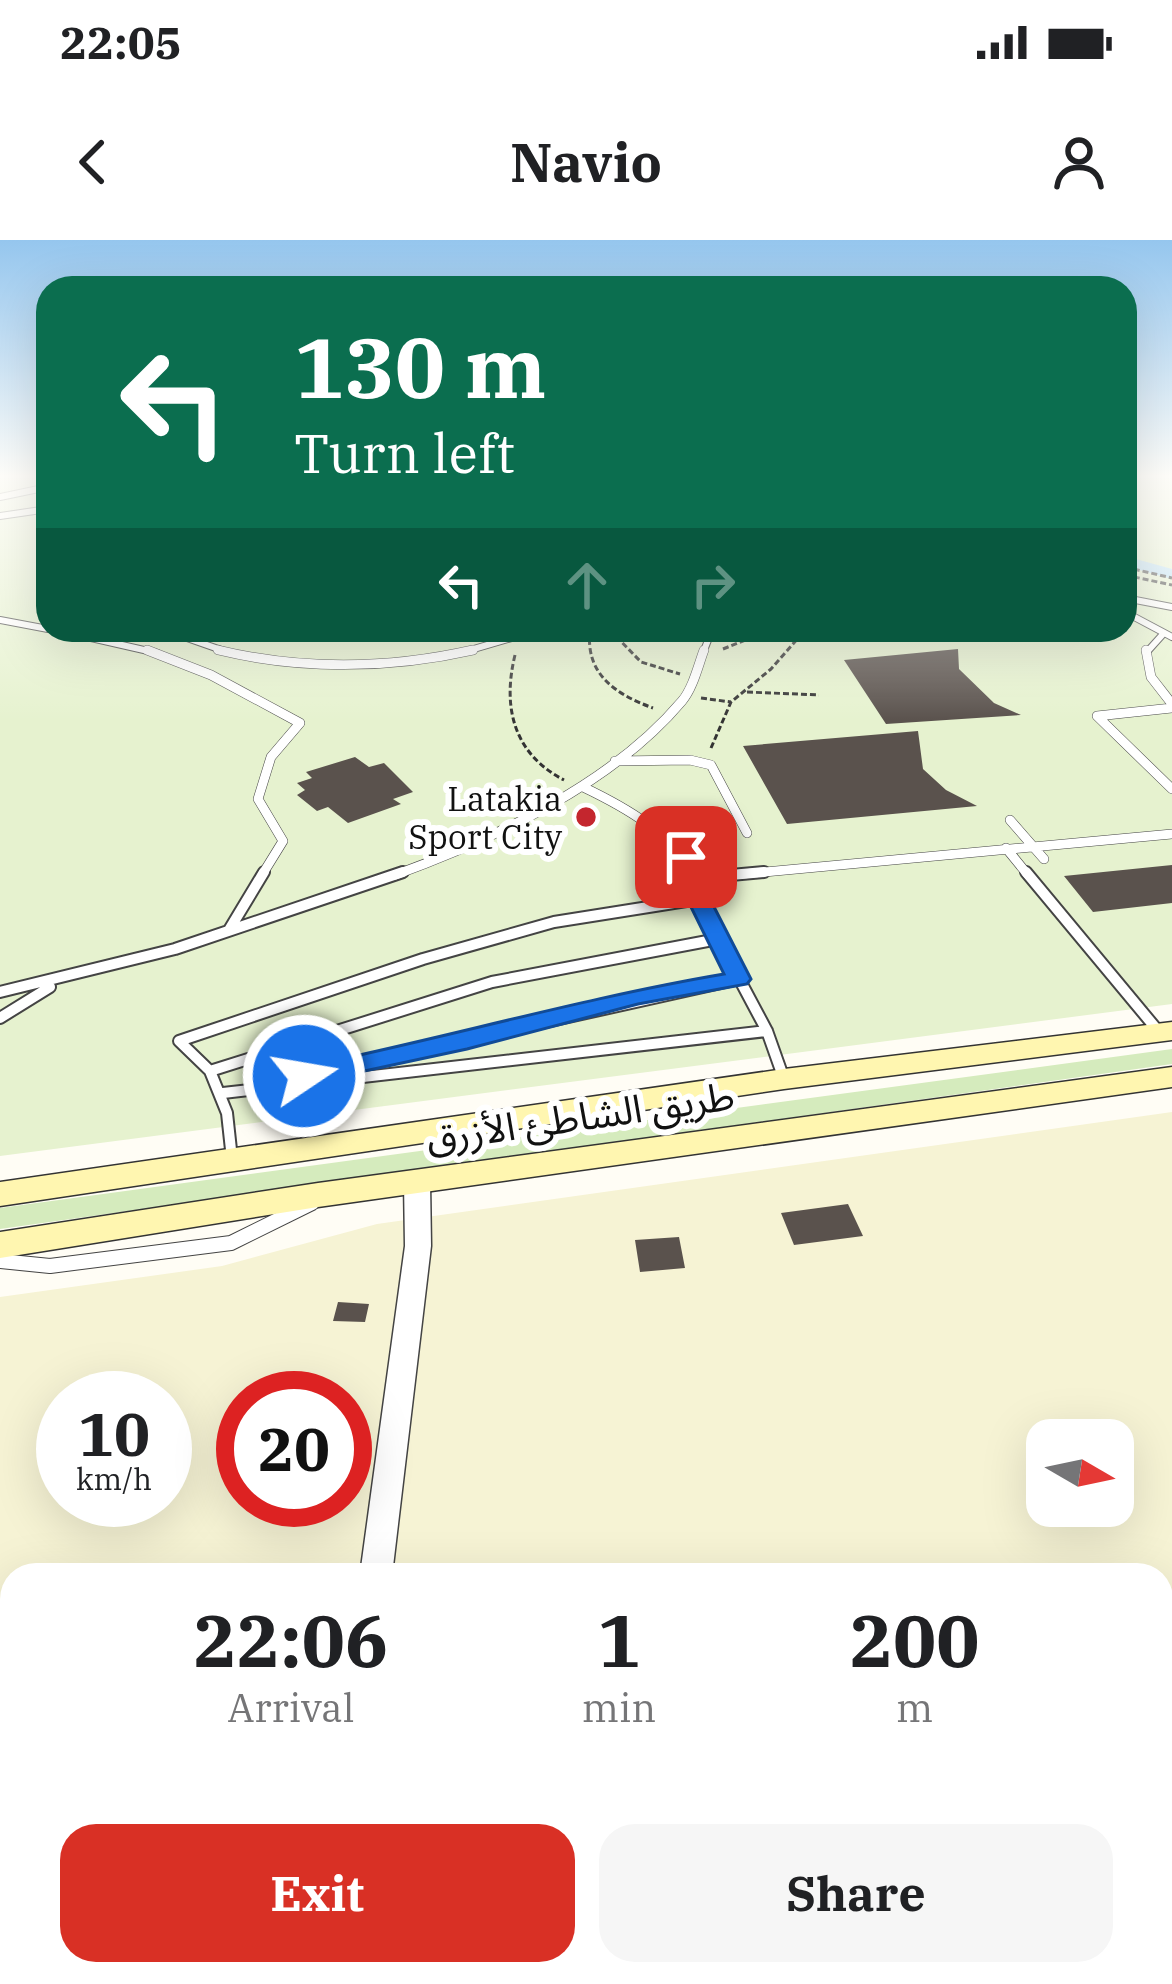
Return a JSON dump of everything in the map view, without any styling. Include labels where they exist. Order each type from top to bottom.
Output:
[{"type":"main road","name":"طريق الشاطئ الأزرق","points":[[0,1194],[784,1079],[1165,1032]]},
{"type":"main road","name":"طريق الشاطئ الأزرق","points":[[0,1245],[333,1193],[1172,1077]]},
{"type":"street","points":[[378,1563],[418,1246],[417,1181]]},
{"type":"lane","points":[[1137,598],[1172,603]]},
{"type":"lane","points":[[1137,618],[1168,635],[1146,650],[1151,677],[1172,706],[1097,716],[1172,789]]},
{"type":"lane","points":[[0,622],[36,627]]},
{"type":"lane","points":[[127,642],[180,658],[300,723],[271,758],[258,799],[283,841],[229,931]]},
{"type":"lane","points":[[194,642],[276,660],[360,663],[446,655],[503,642]]},
{"type":"lane","points":[[0,992],[60,980],[229,931],[465,850],[583,787],[673,715],[697,679],[709,642]]},
{"type":"lane","points":[[180,658],[204,646]]},
{"type":"lane","points":[[615,761],[690,760],[711,766],[747,833]]},
{"type":"lane","points":[[583,787],[650,819],[672,839],[698,878],[699,899],[767,1031],[784,1079]]},
{"type":"lane","points":[[1010,820],[1044,859]]},
{"type":"lane","points":[[698,878],[1172,834]]},
{"type":"lane","points":[[1006,848],[1165,1032]]},
{"type":"lane","points":[[232,1159],[223,1094],[210,1071],[179,1040],[423,959],[554,922],[699,899]]},
{"type":"lane","points":[[210,1071],[492,982],[718,939]]},
{"type":"lane","points":[[223,1094],[467,1041],[636,997],[739,979]]},
{"type":"lane","points":[[0,1018],[60,980]]},
{"type":"lane","points":[[223,1094],[767,1031]]},
{"type":"lane","points":[[0,1262],[50,1266],[231,1243],[333,1193]]},
{"type":"path","points":[[1166,569],[1171,580]]},
{"type":"path","points":[[1137,570],[1171,580]]},
{"type":"path","points":[[1137,576],[1171,580]]},
{"type":"path","points":[[519,642],[512,666],[511,704],[521,750],[539,770],[583,787]]},
{"type":"path","points":[[588,642],[595,675],[628,700],[673,715]]},
{"type":"path","points":[[622,642],[641,662],[697,679]]},
{"type":"path","points":[[706,654],[738,642]]},
{"type":"path","points":[[690,760],[711,748],[731,702],[794,642]]},
{"type":"path","points":[[744,692],[819,695]]},
{"type":"path","points":[[686,696],[731,702]]},
{"type":"shaded area","points":[[1172,1112],[1172,1563],[0,1563],[0,1297],[222,1266],[377,1224]]},
{"type":"green space","name":"Latakia Sport City","points":[[0,558],[36,558],[36,642],[1137,642],[1137,558],[1172,558],[1172,1004],[0,1156]]},
{"type":"green space","points":[[1172,1049],[1172,1064],[0,1229],[0,1208]]},
{"type":"building","points":[[958,649],[959,669],[994,703],[1021,715],[886,724],[844,660]]},
{"type":"building","points":[[918,731],[923,769],[946,790],[977,806],[787,824],[743,746]]},
{"type":"building","points":[[355,757],[369,767],[384,763],[413,792],[393,799],[401,804],[348,823],[328,807],[317,811],[297,795],[305,790],[297,783],[312,778],[306,772]]},
{"type":"building","points":[[1172,865],[1172,903],[1093,912],[1064,876]]},
{"type":"building","points":[[848,1204],[863,1236],[794,1245],[781,1213]]},
{"type":"building","points":[[679,1237],[685,1268],[640,1272],[635,1240]]},
{"type":"building","points":[[338,1302],[369,1304],[365,1322],[333,1321]]},
{"type":"waterway","points":[[1137,564],[1172,574]]},
{"type":"place","name":"Latakia Sport City","points":[[586,817]]},
{"type":"route","points":[[304,1076],[467,1041],[636,997],[739,979],[699,899],[698,878],[686,857]]}]
